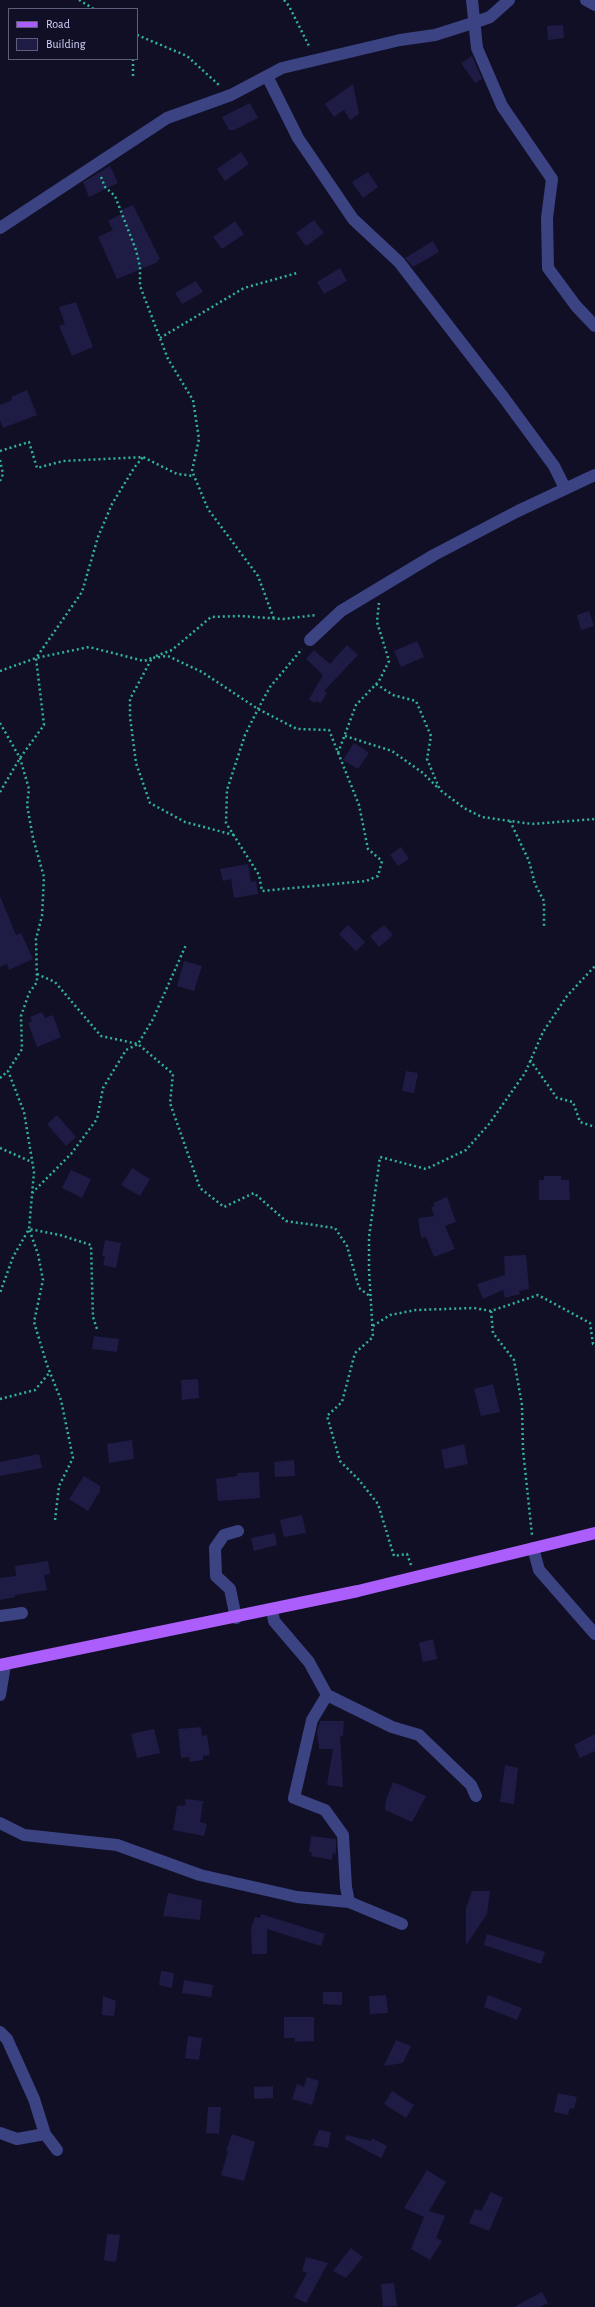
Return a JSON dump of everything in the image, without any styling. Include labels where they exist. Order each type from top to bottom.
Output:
[{"type":"main road","points":[[2,1665],[236,1618],[595,1533]]},
{"type":"street","points":[[472,0],[476,22],[477,48],[502,106],[552,179],[547,218],[548,268],[576,306],[595,326]]},
{"type":"street","points":[[0,228],[167,118],[231,95],[282,68],[400,40],[435,35],[476,22],[490,17],[509,0]]},
{"type":"street","points":[[586,0],[595,6]]},
{"type":"street","points":[[267,76],[298,138],[352,219],[399,262],[504,398],[554,466],[566,488]]},
{"type":"street","points":[[310,640],[341,611],[434,555],[518,510],[595,475]]},
{"type":"street","points":[[236,1618],[230,1589],[216,1576],[215,1548],[224,1535],[238,1531]]},
{"type":"street","points":[[533,1548],[539,1570],[595,1634]]},
{"type":"street","points":[[272,1609],[274,1621],[309,1662],[326,1695],[392,1728],[419,1735],[471,1785],[476,1796]]},
{"type":"street","points":[[0,1616],[22,1613]]},
{"type":"street","points":[[0,1695],[2,1665]]},
{"type":"street","points":[[326,1695],[312,1720],[294,1798],[325,1810],[343,1835],[346,1887],[349,1902]]},
{"type":"street","points":[[0,1823],[24,1835],[117,1846],[200,1875],[297,1897],[349,1902],[402,1924]]},
{"type":"street","points":[[0,2032],[7,2039],[34,2099],[45,2134],[57,2150]]},
{"type":"street","points":[[0,2133],[17,2139],[45,2134]]},
{"type":"path","points":[[79,0],[92,8]]},
{"type":"path","points":[[284,0],[289,6],[316,59]]},
{"type":"path","points":[[138,35],[187,56],[231,95]]},
{"type":"path","points":[[133,60],[133,77]]},
{"type":"path","points":[[96,166],[105,187],[115,196],[136,250],[140,267],[140,286],[168,359],[193,400],[199,439],[192,471],[208,509],[258,576],[274,619]]},
{"type":"path","points":[[160,338],[244,288],[297,273]]},
{"type":"path","points":[[0,451],[29,442],[37,468],[62,461],[143,457],[177,474],[194,476]]},
{"type":"path","points":[[0,792],[20,758],[44,725],[36,658],[82,592],[98,537],[112,504],[134,468],[143,457]]},
{"type":"path","points":[[0,460],[3,474],[0,480]]},
{"type":"path","points":[[338,752],[346,736],[356,705],[376,684],[389,661],[377,622],[381,587]]},
{"type":"path","points":[[0,671],[36,658],[90,647],[144,661],[172,650],[211,618],[240,616],[274,619],[341,611]]},
{"type":"path","points":[[152,658],[168,656],[202,672],[258,709],[297,729],[329,730],[359,805],[368,849],[382,861],[378,876],[366,881],[302,889],[262,891],[259,875],[226,823],[226,790],[245,736],[258,709],[270,687],[310,640]]},
{"type":"path","points":[[152,658],[130,699],[130,717],[136,763],[150,803],[185,822],[234,835]]},
{"type":"path","points":[[376,684],[393,695],[416,701],[431,736],[427,758],[440,790]]},
{"type":"path","points":[[0,723],[20,758],[29,789],[28,805],[33,838],[44,877],[42,916],[36,939],[37,982],[28,993],[21,1016],[22,1049],[8,1071],[0,1078]]},
{"type":"path","points":[[346,736],[392,751],[423,774],[440,790],[464,808],[476,814],[532,824],[595,819]]},
{"type":"path","points":[[509,821],[529,861],[535,884],[544,901],[544,928]]},
{"type":"path","points":[[32,1194],[71,1154],[97,1119],[103,1088],[126,1050],[138,1044],[153,1019],[186,945]]},
{"type":"path","points":[[416,1576],[407,1554],[394,1556],[378,1504],[359,1480],[340,1461],[327,1416],[342,1402],[355,1353],[373,1337],[369,1237],[380,1156],[426,1169],[466,1150],[489,1124],[525,1073],[543,1032],[567,996],[595,966]]},
{"type":"path","points":[[37,974],[55,982],[100,1036],[138,1044],[173,1074],[170,1103],[200,1188],[224,1207],[254,1194],[286,1221],[335,1228],[347,1246],[358,1288],[371,1298]]},
{"type":"path","points":[[530,1060],[557,1098],[573,1102],[580,1122],[595,1127]]},
{"type":"path","points":[[8,1071],[24,1112],[34,1172],[29,1229],[38,1254],[43,1280],[34,1322],[50,1372],[61,1400],[73,1458],[60,1486],[55,1520]]},
{"type":"path","points":[[0,1148],[32,1162]]},
{"type":"path","points":[[0,1293],[13,1257],[29,1229]]},
{"type":"path","points":[[29,1229],[60,1235],[91,1245],[93,1317],[97,1329]]},
{"type":"path","points":[[373,1326],[390,1315],[416,1310],[474,1308],[491,1311],[538,1295],[590,1324],[593,1344],[595,1344]]},
{"type":"path","points":[[491,1311],[492,1333],[514,1360],[522,1405],[523,1450],[533,1548]]},
{"type":"path","points":[[0,1399],[35,1390],[50,1372]]},
{"type":"building","points":[[563,25],[564,38],[548,40],[547,26]]},
{"type":"building","points":[[472,56],[482,79],[475,83],[461,63]]},
{"type":"building","points":[[353,84],[359,114],[350,120],[344,110],[334,117],[325,104]]},
{"type":"building","points":[[250,103],[258,118],[234,130],[229,130],[222,117]]},
{"type":"building","points":[[241,152],[249,164],[225,181],[217,169]]},
{"type":"building","points":[[110,166],[118,183],[89,197],[83,182]]},
{"type":"building","points":[[368,172],[378,187],[363,198],[352,182]]},
{"type":"building","points":[[133,205],[160,259],[157,260],[158,262],[117,279],[98,237],[113,230],[108,221],[123,213],[121,210]]},
{"type":"building","points":[[314,220],[324,233],[306,246],[296,233]]},
{"type":"building","points":[[235,221],[244,234],[222,249],[213,237]]},
{"type":"building","points":[[433,241],[439,252],[413,267],[405,258]]},
{"type":"building","points":[[340,268],[347,281],[324,294],[317,282]]},
{"type":"building","points":[[196,281],[203,292],[182,304],[175,293]]},
{"type":"building","points":[[76,302],[93,347],[72,356],[59,326],[65,324],[59,307]]},
{"type":"building","points":[[27,390],[37,415],[3,428],[0,420],[0,405],[12,400],[11,397]]},
{"type":"building","points":[[589,611],[594,626],[581,630],[577,615]]},
{"type":"building","points":[[417,641],[424,657],[401,667],[394,651]]},
{"type":"building","points":[[347,645],[358,655],[324,691],[327,693],[321,703],[316,701],[314,703],[309,699],[323,675],[306,659],[314,650],[330,664]]},
{"type":"building","points":[[354,743],[369,753],[358,769],[343,760]]},
{"type":"building","points":[[401,847],[409,859],[398,866],[390,855]]},
{"type":"building","points":[[248,864],[251,882],[256,881],[258,894],[234,898],[231,879],[223,881],[220,869]]},
{"type":"building","points":[[0,896],[16,935],[21,933],[33,959],[9,970],[7,964],[0,967]]},
{"type":"building","points":[[348,925],[365,942],[356,951],[339,934]]},
{"type":"building","points":[[384,925],[393,935],[379,947],[370,936]]},
{"type":"building","points":[[184,961],[202,966],[194,991],[177,986]]},
{"type":"building","points":[[42,1012],[45,1018],[53,1015],[61,1037],[37,1047],[28,1023],[32,1021],[30,1017]]},
{"type":"building","points":[[406,1071],[418,1073],[414,1093],[402,1091]]},
{"type":"building","points":[[57,1115],[76,1137],[66,1146],[47,1124]]},
{"type":"building","points":[[132,1168],[150,1179],[140,1196],[121,1185]]},
{"type":"building","points":[[71,1170],[91,1179],[82,1198],[62,1188]]},
{"type":"building","points":[[544,1176],[561,1176],[561,1180],[569,1180],[570,1200],[539,1200],[539,1180],[544,1180]]},
{"type":"building","points":[[447,1197],[456,1222],[445,1226],[455,1249],[434,1257],[426,1237],[421,1238],[418,1218],[434,1216],[431,1207],[435,1206],[433,1203]]},
{"type":"building","points":[[105,1240],[121,1243],[116,1268],[103,1265],[105,1256],[102,1256]]},
{"type":"building","points":[[526,1255],[529,1289],[519,1291],[520,1294],[505,1298],[503,1290],[483,1299],[477,1284],[505,1275],[504,1256]]},
{"type":"building","points":[[94,1336],[119,1339],[117,1352],[92,1349]]},
{"type":"building","points":[[198,1379],[199,1398],[182,1400],[181,1380]]},
{"type":"building","points":[[493,1384],[500,1412],[481,1416],[474,1389]]},
{"type":"building","points":[[132,1440],[134,1459],[109,1463],[107,1444]]},
{"type":"building","points":[[464,1444],[468,1464],[445,1469],[441,1450]]},
{"type":"building","points":[[39,1454],[42,1468],[0,1476],[0,1462]]},
{"type":"building","points":[[294,1460],[295,1476],[275,1477],[274,1462]]},
{"type":"building","points":[[259,1472],[260,1498],[218,1501],[216,1479],[237,1476],[237,1473]]},
{"type":"building","points":[[84,1476],[100,1486],[100,1491],[88,1511],[69,1499]]},
{"type":"building","points":[[302,1515],[306,1533],[284,1537],[280,1520]]},
{"type":"building","points":[[275,1533],[277,1545],[254,1551],[251,1538]]},
{"type":"building","points":[[48,1561],[50,1574],[44,1575],[47,1590],[15,1595],[15,1597],[0,1600],[0,1578],[16,1576],[15,1566]]},
{"type":"building","points":[[433,1639],[437,1659],[423,1662],[419,1643]]},
{"type":"building","points":[[320,1721],[344,1721],[343,1736],[340,1736],[343,1787],[327,1785],[333,1749],[319,1749],[317,1732]]},
{"type":"building","points":[[201,1727],[202,1736],[207,1735],[210,1755],[203,1756],[203,1760],[190,1762],[189,1757],[181,1758],[178,1729]]},
{"type":"building","points":[[154,1729],[160,1753],[137,1758],[131,1734]]},
{"type":"building","points":[[595,1734],[595,1751],[580,1758],[574,1745]]},
{"type":"building","points":[[505,1765],[518,1768],[514,1804],[500,1802]]},
{"type":"building","points":[[393,1782],[426,1796],[412,1822],[385,1810],[386,1800]]},
{"type":"building","points":[[185,1799],[203,1801],[200,1822],[207,1824],[204,1836],[173,1830],[177,1806],[186,1805]]},
{"type":"building","points":[[311,1836],[336,1839],[336,1854],[333,1853],[332,1860],[311,1856],[312,1852],[309,1852]]},
{"type":"building","points":[[472,1891],[490,1891],[487,1914],[466,1945],[466,1908]]},
{"type":"building","points":[[168,1893],[202,1900],[200,1920],[163,1916]]},
{"type":"building","points":[[261,1914],[325,1934],[321,1946],[267,1929],[267,1954],[252,1954],[251,1929],[255,1917],[260,1918]]},
{"type":"building","points":[[487,1934],[545,1952],[541,1964],[484,1945]]},
{"type":"building","points":[[161,1971],[174,1973],[172,1988],[159,1985]]},
{"type":"building","points":[[184,1980],[213,1985],[211,1997],[182,1993]]},
{"type":"building","points":[[323,1992],[342,1992],[342,2005],[323,2004]]},
{"type":"building","points":[[386,1995],[388,2013],[370,2014],[369,1996]]},
{"type":"building","points":[[488,1995],[522,2008],[517,2020],[484,2007]]},
{"type":"building","points":[[103,1996],[116,2001],[114,2016],[102,2015]]},
{"type":"building","points":[[284,2017],[314,2017],[314,2041],[295,2042],[295,2038],[284,2038]]},
{"type":"building","points":[[188,2036],[202,2038],[199,2060],[185,2058]]},
{"type":"building","points":[[396,2040],[411,2046],[403,2063],[384,2066]]},
{"type":"building","points":[[307,2077],[319,2081],[312,2105],[292,2099],[297,2084],[304,2087]]},
{"type":"building","points":[[273,2086],[273,2098],[254,2099],[254,2087]]},
{"type":"building","points":[[392,2091],[414,2105],[406,2118],[384,2104]]},
{"type":"building","points":[[558,2093],[577,2097],[574,2109],[570,2108],[568,2115],[554,2112]]},
{"type":"building","points":[[208,2107],[221,2107],[219,2134],[206,2133]]},
{"type":"building","points":[[319,2130],[331,2132],[328,2148],[313,2145]]},
{"type":"building","points":[[232,2134],[255,2142],[244,2181],[221,2175],[228,2151],[226,2151]]},
{"type":"building","points":[[346,2135],[371,2141],[372,2138],[387,2146],[381,2158],[345,2139]]},
{"type":"building","points":[[427,2170],[446,2182],[429,2211],[445,2216],[436,2238],[442,2241],[430,2260],[411,2249],[424,2217],[404,2208]]},
{"type":"building","points":[[491,2192],[503,2198],[489,2231],[469,2223],[475,2209],[481,2211]]},
{"type":"building","points":[[107,2234],[120,2235],[116,2262],[104,2260]]},
{"type":"building","points":[[351,2248],[363,2257],[346,2278],[333,2271]]},
{"type":"building","points":[[306,2257],[328,2263],[306,2303],[294,2297],[307,2273],[302,2271]]},
{"type":"building","points":[[394,2283],[397,2306],[383,2307],[381,2284]]},
{"type":"building","points":[[542,2292],[548,2303],[540,2307],[514,2307]]}]
